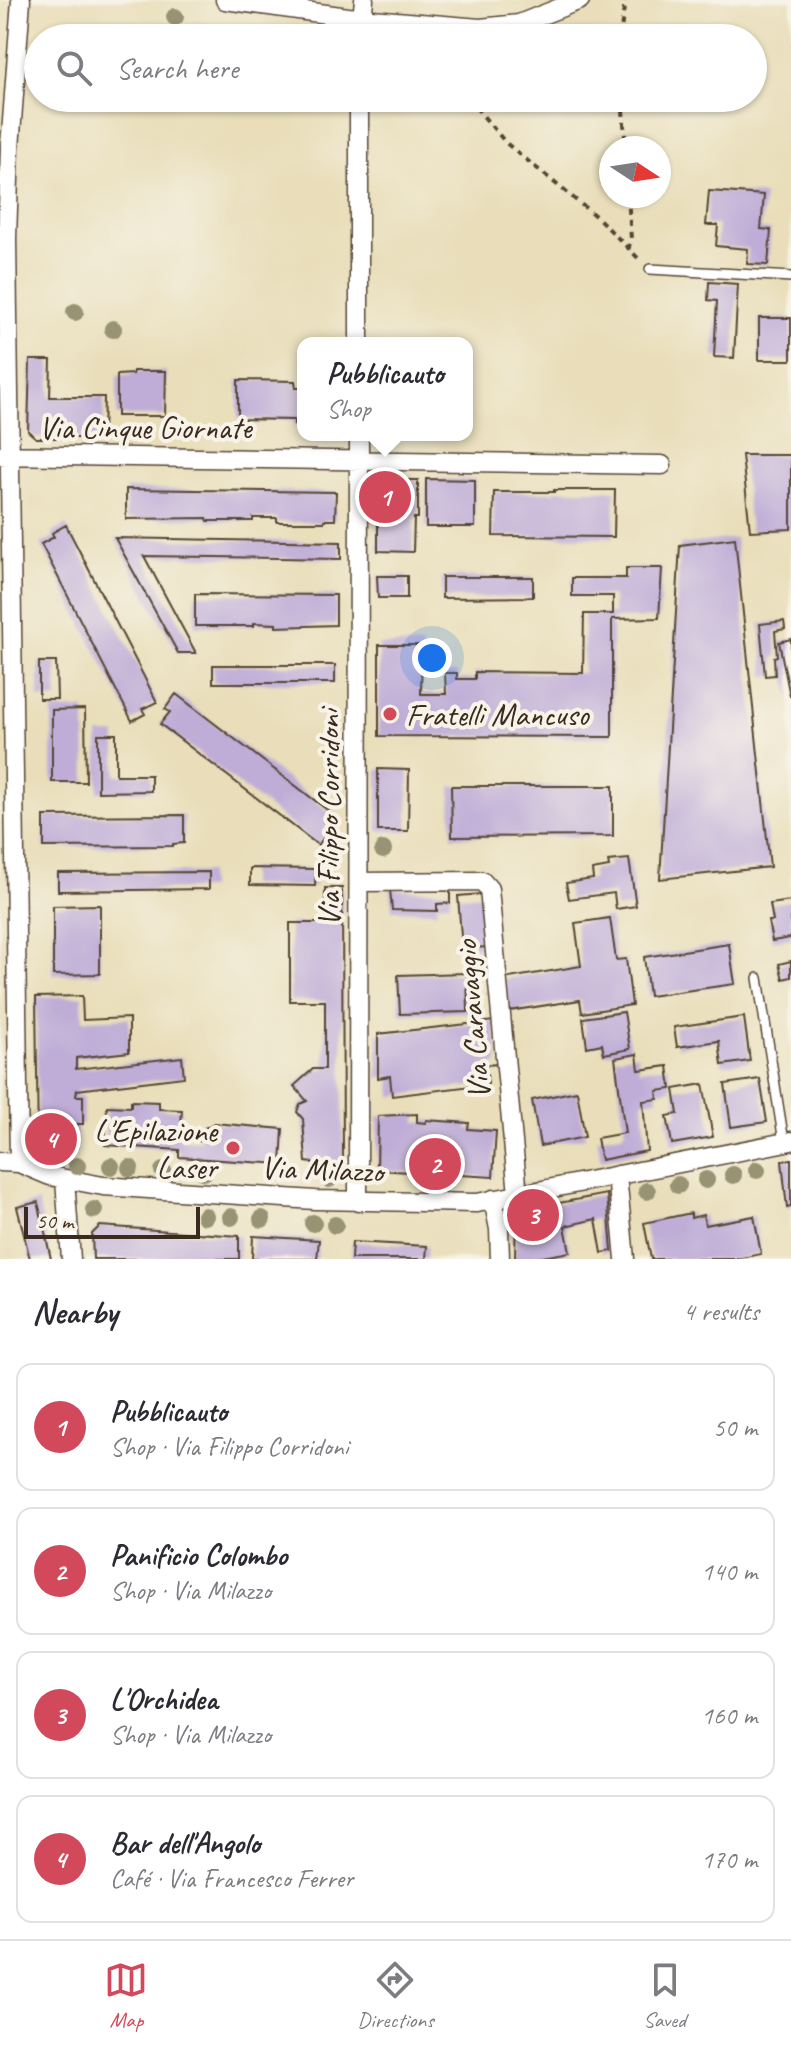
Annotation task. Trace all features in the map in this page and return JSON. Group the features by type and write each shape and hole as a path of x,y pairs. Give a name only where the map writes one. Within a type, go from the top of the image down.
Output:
{"street":[{"path":"19,1163 9,1065 5,455 8,198 21,0"},
{"path":"225,0 363,9 436,24"},
{"path":"517,24 533,21 580,0"},
{"path":"359,112 359,337"},
{"name":"Via Filippo Corridoni","path":"358,1202 359,441"},
{"name":"Via Cinque Giornate","path":"5,455 662,465"},
{"name":"Via Caravaggio","path":"359,882 482,881 489,889 518,1194"},
{"name":"Via Milazzo","path":"0,1162 19,1163 42,1174 103,1186 358,1202 477,1203 787,1142"},
{"path":"617,1175 625,1259"},
{"path":"65,1180 71,1259"},
{"path":"493,1199 499,1229 500,1259"}],"lane":[{"path":"650,269 791,277"},
{"name":"Via Milazzo","path":"758,978 787,1142"}],"path":[{"path":"622,24 625,0"},
{"path":"480,112 506,143 599,219 628,251 650,269"},
{"path":"623,112 625,136"},
{"path":"628,251 631,239 629,208"}],"building":[{"path":"709,191 764,195 761,229 771,230 768,265 747,264 748,249 716,246 718,225 706,225"},
{"path":"709,282 738,284 734,358 714,357 717,301 708,300"},
{"path":"759,318 791,318 791,360 759,360"},
{"path":"30,360 51,360 50,397 104,397 103,438 36,438 28,431"},
{"path":"133,371 166,371 165,416 117,416 117,375 133,374"},
{"path":"238,380 295,381 297,425 294,425 294,420 238,419"},
{"path":"742,455 791,455 791,529 750,531"},
{"path":"426,479 475,480 475,527 426,527"},
{"path":"378,480 418,480 418,518 414,518 413,552 378,551"},
{"path":"126,489 336,492 335,520 126,519"},
{"path":"615,490 614,537 493,536 494,492"},
{"path":"66,525 157,702 142,709 145,714 132,721 41,544"},
{"path":"115,538 341,542 341,559 144,556 196,653 178,653"},
{"path":"735,538 770,867 660,879 680,545"},
{"path":"626,568 662,568 659,618 612,619 612,737 379,736 379,645 422,645 421,694 446,694 445,673 457,673 457,679 475,679 475,672 583,673 584,614 613,614 613,596 572,596 572,578 626,578"},
{"path":"377,576 407,576 407,598 378,598"},
{"path":"442,577 533,577 533,597 442,598"},
{"path":"195,594 336,595 336,625 276,627 276,624 254,623 254,626 195,626"},
{"path":"784,621 785,629 775,631 775,675 765,676 760,624"},
{"path":"791,639 791,696 790,696 779,642"},
{"path":"39,662 56,662 57,699 39,699"},
{"path":"213,665 335,665 335,683 213,683"},
{"path":"176,694 335,816 324,830 328,832 318,845 160,724 170,712 165,709"},
{"path":"85,709 86,782 52,782 52,710"},
{"path":"98,734 116,734 116,775 151,775 151,791 98,792"},
{"path":"378,769 409,770 408,831 378,831"},
{"path":"451,786 613,786 613,836 452,837"},
{"path":"184,815 184,843 173,846 44,847 44,816"},
{"path":"629,859 636,906 616,909 614,893 569,899 566,883 593,879 592,870 609,867 608,861"},
{"path":"250,868 316,869 315,886 250,885"},
{"path":"209,872 209,889 58,891 58,873"},
{"path":"325,888 342,888 343,1167 306,1162 303,1119 297,1112 300,1104 307,1101 294,1086 313,1069 325,1069 325,1001 290,1001 290,923 325,923"},
{"path":"390,889 450,891 450,903 437,904 437,911 392,910"},
{"path":"482,894 487,947 462,949 458,896"},
{"path":"791,901 791,938 772,941 768,921 773,921 770,904"},
{"path":"100,905 100,974 53,975 53,906"},
{"path":"610,918 616,960 626,959 632,1005 582,1013 580,1000 509,1011 503,979 581,966 575,923"},
{"path":"729,944 735,984 649,996 644,957"},
{"path":"791,961 791,977 783,979 779,964"},
{"path":"467,973 468,1012 400,1014 398,975"},
{"path":"82,996 83,1020 129,1018 129,1052 76,1058 76,1069 182,1057 184,1077 77,1090 76,1096 83,1096 83,1124 77,1124 77,1150 38,1147 36,997"},
{"path":"624,1012 630,1049 604,1054 602,1044 587,1047 583,1018"},
{"path":"744,1017 750,1061 722,1065 719,1041 677,1047 674,1027"},
{"path":"494,1021 498,1064 486,1065 488,1084 392,1096 390,1076 378,1078 378,1034"},
{"path":"637,1054 639,1070 668,1066 671,1089 657,1091 658,1099 643,1101 647,1151 601,1160 597,1138 625,1133 615,1058"},
{"path":"760,1079 767,1122 731,1127 725,1084"},
{"path":"703,1084 713,1137 672,1144 667,1116 678,1114 674,1089"},
{"path":"577,1091 585,1137 540,1146 532,1100"},
{"path":"131,1101 159,1102 159,1109 182,1110 180,1140 202,1141 198,1136 201,1130 214,1123 283,1129 281,1164 179,1157 179,1150 105,1145 107,1106 131,1107"},
{"path":"417,1114 417,1122 469,1123 468,1129 496,1131 493,1177 377,1170 378,1116"},
{"path":"791,1159 791,1207 787,1208 782,1161"},
{"path":"607,1194 612,1251 602,1253 596,1219 565,1226 570,1252 515,1259 516,1211"},
{"path":"38,1202 51,1259 30,1259 17,1207"},
{"path":"691,1213 691,1218 703,1215 705,1225 754,1216 761,1254 736,1259 651,1259 644,1223"},
{"path":"100,1226 239,1236 239,1259 93,1259 92,1234"},
{"path":"253,1236 319,1240 317,1259 252,1259"},
{"path":"352,1242 427,1246 426,1259 351,1259"}],"place":[{"name":"Pubblicauto","path":"385,497"},
{"name":"Fratelli Mancuso","path":"390,714"},
{"name":"Bar dell'Angolo","path":"51,1139"},
{"name":"L'Epilazione Laser","path":"233,1148"},
{"name":"Panificio Colombo","path":"435,1164"},
{"name":"L'Orchidea","path":"533,1215"}]}
